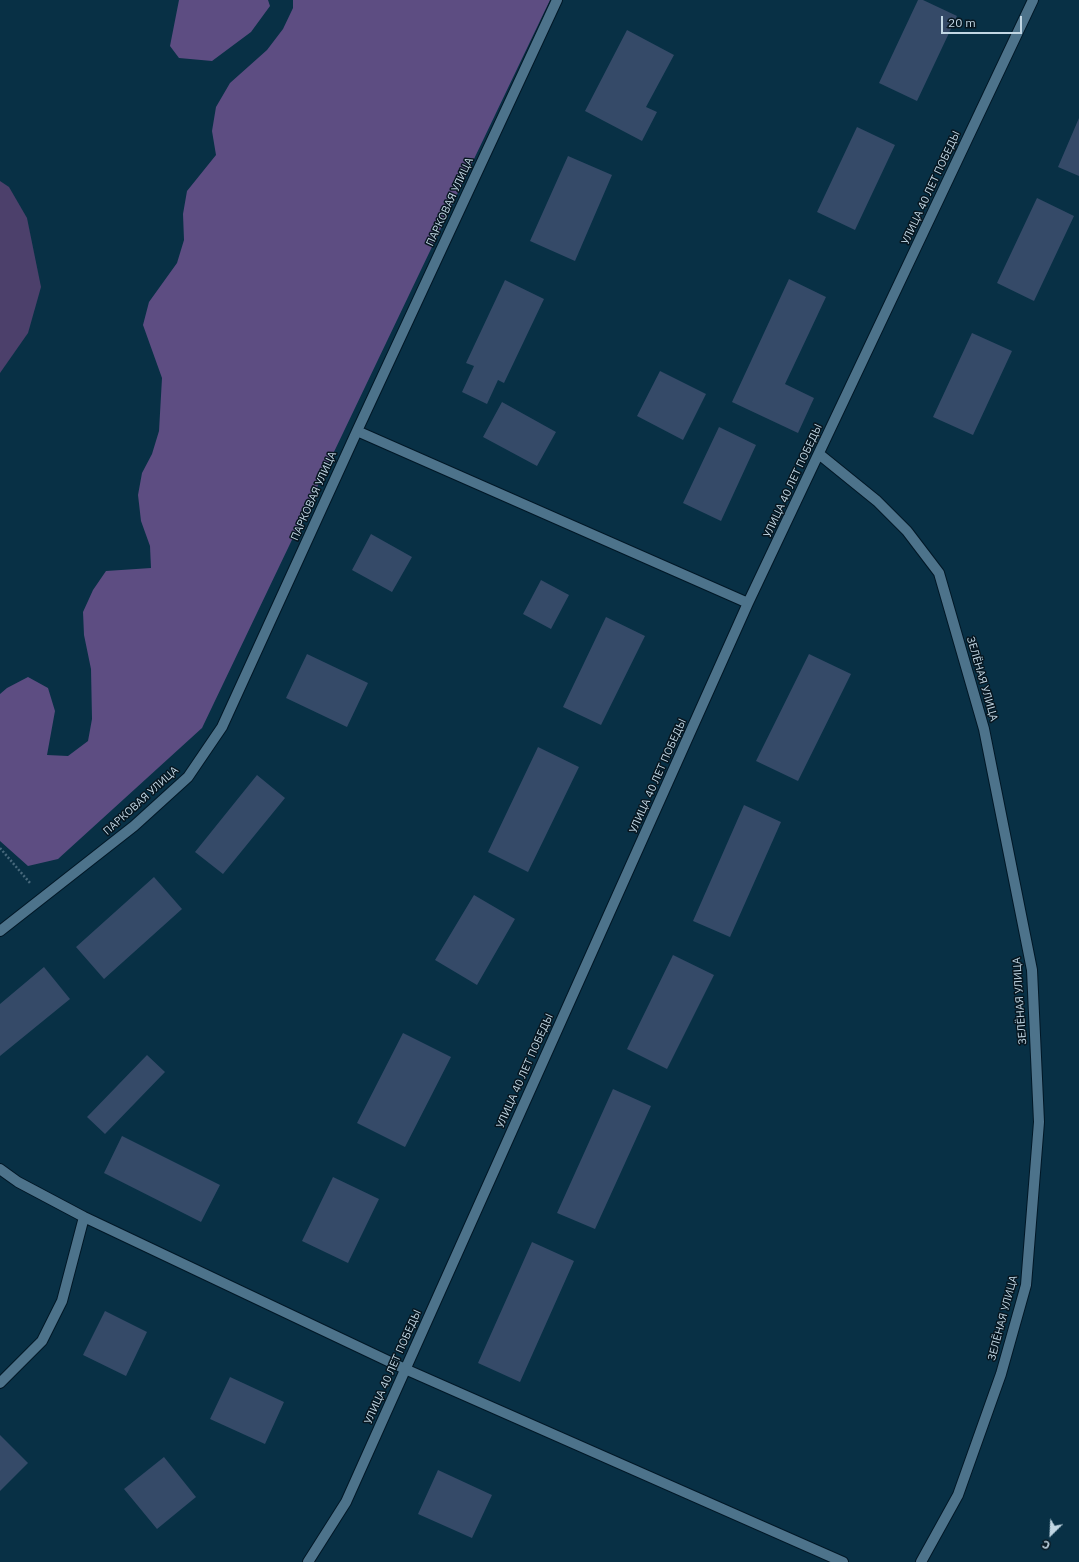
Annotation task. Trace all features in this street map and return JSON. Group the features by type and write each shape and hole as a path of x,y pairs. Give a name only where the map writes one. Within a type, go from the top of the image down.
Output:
{"street":[{"name":"ПАРКОВАЯ УЛИЦА","path":"0,930 134,826 188,777 222,727 357,431 557,0"},
{"name":"УЛИЦА 40 ЛЕТ ПОБЕДЫ","path":"308,1562 346,1502 748,603 1033,0"},
{"path":"357,431 748,603"},
{"name":"ЗЕЛЁНАЯ УЛИЦА","path":"819,454 877,501 907,531 939,573 984,729 1032,970 1040,1122 1026,1285 1000,1374 958,1496 921,1562"},
{"path":"0,1169 18,1182 84,1217 405,1369 843,1562"},
{"path":"0,1383 42,1341 62,1300 84,1217"}],"path":[{"path":"0,848 42,898"}],"shaded area":[{"path":"179,0 268,0 270,6 251,32 212,61 179,58 170,46"},
{"path":"293,0 550,0 202,728 58,859 28,866 0,841 0,694 7,688 28,677 48,688 55,711 47,755 68,756 88,741 92,719 91,669 84,635 83,612 93,590 106,571 151,568 150,546 141,521 138,495 142,473 152,454 159,431 162,378 143,325 149,302 177,263 184,240 183,214 187,191 216,155 212,131 216,107 230,83 267,50 283,29 293,8"},
{"path":"0,181 9,187 27,218 41,287 28,333 0,373"}],"building":[{"path":"918,0 923,0 957,16 917,101 879,83"},
{"path":"627,30 674,55 646,107 657,112 642,141 585,111"},
{"path":"1079,118 1079,176 1058,167"},
{"path":"857,127 895,145 855,230 817,212"},
{"path":"568,156 612,175 575,261 530,241"},
{"path":"1037,198 1074,216 1034,301 997,283"},
{"path":"789,279 826,297 785,384 814,398 798,433 732,402"},
{"path":"505,280 544,299 504,383 498,380 487,404 462,392 474,366 466,363"},
{"path":"972,333 1012,351 973,435 933,417"},
{"path":"660,371 706,394 683,440 637,416"},
{"path":"502,402 556,432 537,466 483,437"},
{"path":"719,427 756,445 721,521 683,503"},
{"path":"371,534 412,557 392,592 352,570"},
{"path":"541,580 569,595 551,629 523,614"},
{"path":"606,617 645,636 601,725 563,707"},
{"path":"307,654 368,683 347,727 286,698"},
{"path":"809,654 851,674 798,781 756,761"},
{"path":"538,747 579,767 528,872 488,852"},
{"path":"257,775 285,798 223,874 195,852"},
{"path":"744,805 781,822 730,937 693,921"},
{"path":"154,877 182,909 104,979 76,947"},
{"path":"474,895 515,919 477,985 435,960"},
{"path":"673,955 714,975 667,1069 627,1049"},
{"path":"44,967 70,999 0,1056 0,1004"},
{"path":"403,1033 451,1057 405,1147 357,1123"},
{"path":"147,1055 165,1072 105,1134 87,1117"},
{"path":"613,1089 651,1106 595,1229 557,1213"},
{"path":"122,1136 220,1185 201,1222 104,1173"},
{"path":"333,1177 379,1199 348,1263 302,1241"},
{"path":"532,1242 574,1261 520,1382 478,1363"},
{"path":"105,1311 147,1332 126,1376 83,1355"},
{"path":"230,1377 284,1402 265,1444 210,1419"},
{"path":"0,1435 28,1463 0,1491"},
{"path":"164,1457 196,1497 157,1529 124,1489"},
{"path":"438,1470 492,1495 472,1538 418,1514"}]}
